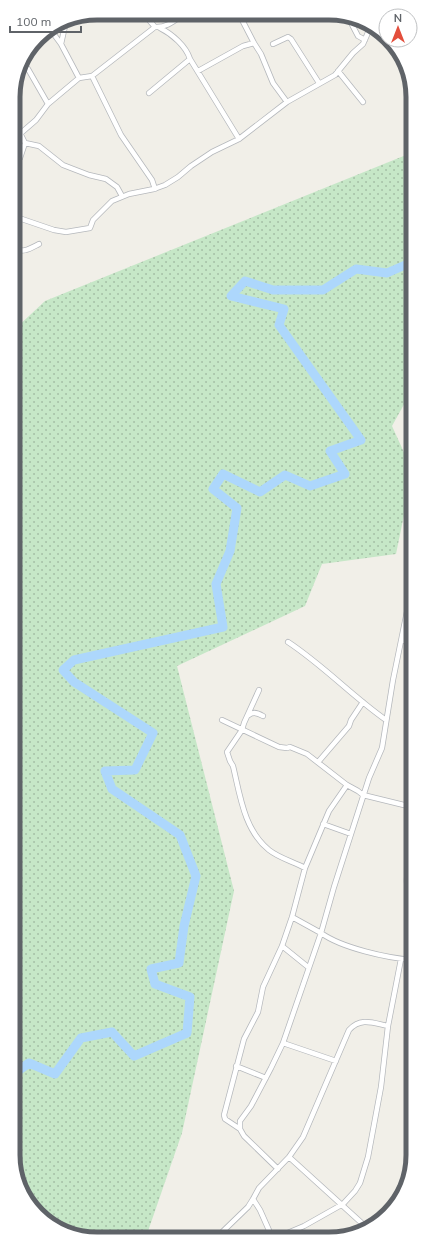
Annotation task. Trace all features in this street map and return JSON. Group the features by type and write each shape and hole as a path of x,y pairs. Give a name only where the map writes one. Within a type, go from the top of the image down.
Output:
{"street":[{"path":"150,20 158,27 169,33 187,51 190,59 239,139"},
{"path":"20,158 25,143 21,133 36,120 48,104 79,78 92,76 158,27 169,24 175,20"},
{"path":"243,20 261,54 273,82 287,102"},
{"path":"352,24 358,36 365,40"},
{"path":"61,44 65,27"},
{"path":"20,218 54,230 66,232 90,228 93,220 112,201 129,194 155,189 178,177 212,152 239,139 287,102 335,75 353,53 364,44 369,31"},
{"path":"53,34 61,44 79,78"},
{"path":"273,44 288,37 300,51 319,83"},
{"path":"198,71 217,59 243,46 254,43"},
{"path":"149,92 190,59"},
{"path":"26,67 48,104"},
{"path":"338,71 363,102"},
{"path":"92,76 121,135 152,180 155,189"},
{"path":"25,143 39,146 62,165 89,175 106,179 117,187 122,196"},
{"path":"20,251 32,249 39,244"},
{"path":"240,1129 240,1121 252,1106 283,1043 320,933 372,769 382,748 406,619"},
{"path":"402,640 406,641"},
{"path":"288,642 303,652 386,720"},
{"path":"259,690 242,730 227,752 233,766 247,819 258,838 270,851 305,868"},
{"path":"318,761 349,726 351,720 363,702"},
{"path":"248,716 251,713 256,712 263,716"},
{"path":"222,720 279,747 290,747 308,754 347,786 364,795 406,806"},
{"path":"278,1169 244,1136 240,1129 225,1119 224,1116 244,1039 258,1012 263,987 282,946 292,917 305,868 329,811 347,786"},
{"path":"324,824 351,834"},
{"path":"292,917 330,938 352,946 406,959"},
{"path":"282,946 308,967"},
{"path":"290,1232 304,1226 341,1205 348,1200 358,1187 368,1157 384,1069 388,1026 402,959"},
{"path":"222,1232 248,1207 259,1188 289,1157 306,1131 347,1032 357,1023 364,1022 388,1026"},
{"path":"283,1043 336,1061"},
{"path":"236,1066 266,1078"},
{"path":"289,1157 363,1224"},
{"path":"253,1199 260,1210 270,1232"}],"green space":[{"path":"406,155 406,401 392,426 406,457 406,505 396,554 322,564 305,606 177,666 234,891 182,1133 148,1232 92,1232 82,1231 63,1224 46,1213 36,1202 28,1189 21,1170 20,324 45,301"}],"waterway":[{"path":"20,1069 29,1063 55,1074 81,1038 112,1032 134,1056 187,1033 190,997 155,984 151,969 179,963 184,926 196,876 180,835 112,789 105,771 135,770 153,733 74,682 63,670 74,660 223,627 216,584 230,551 237,508 213,489 223,474 260,492 285,475 310,486 345,474 330,451 361,440 279,325 284,309 231,296 245,281 273,290 323,290 356,269 387,273 406,265"}]}
